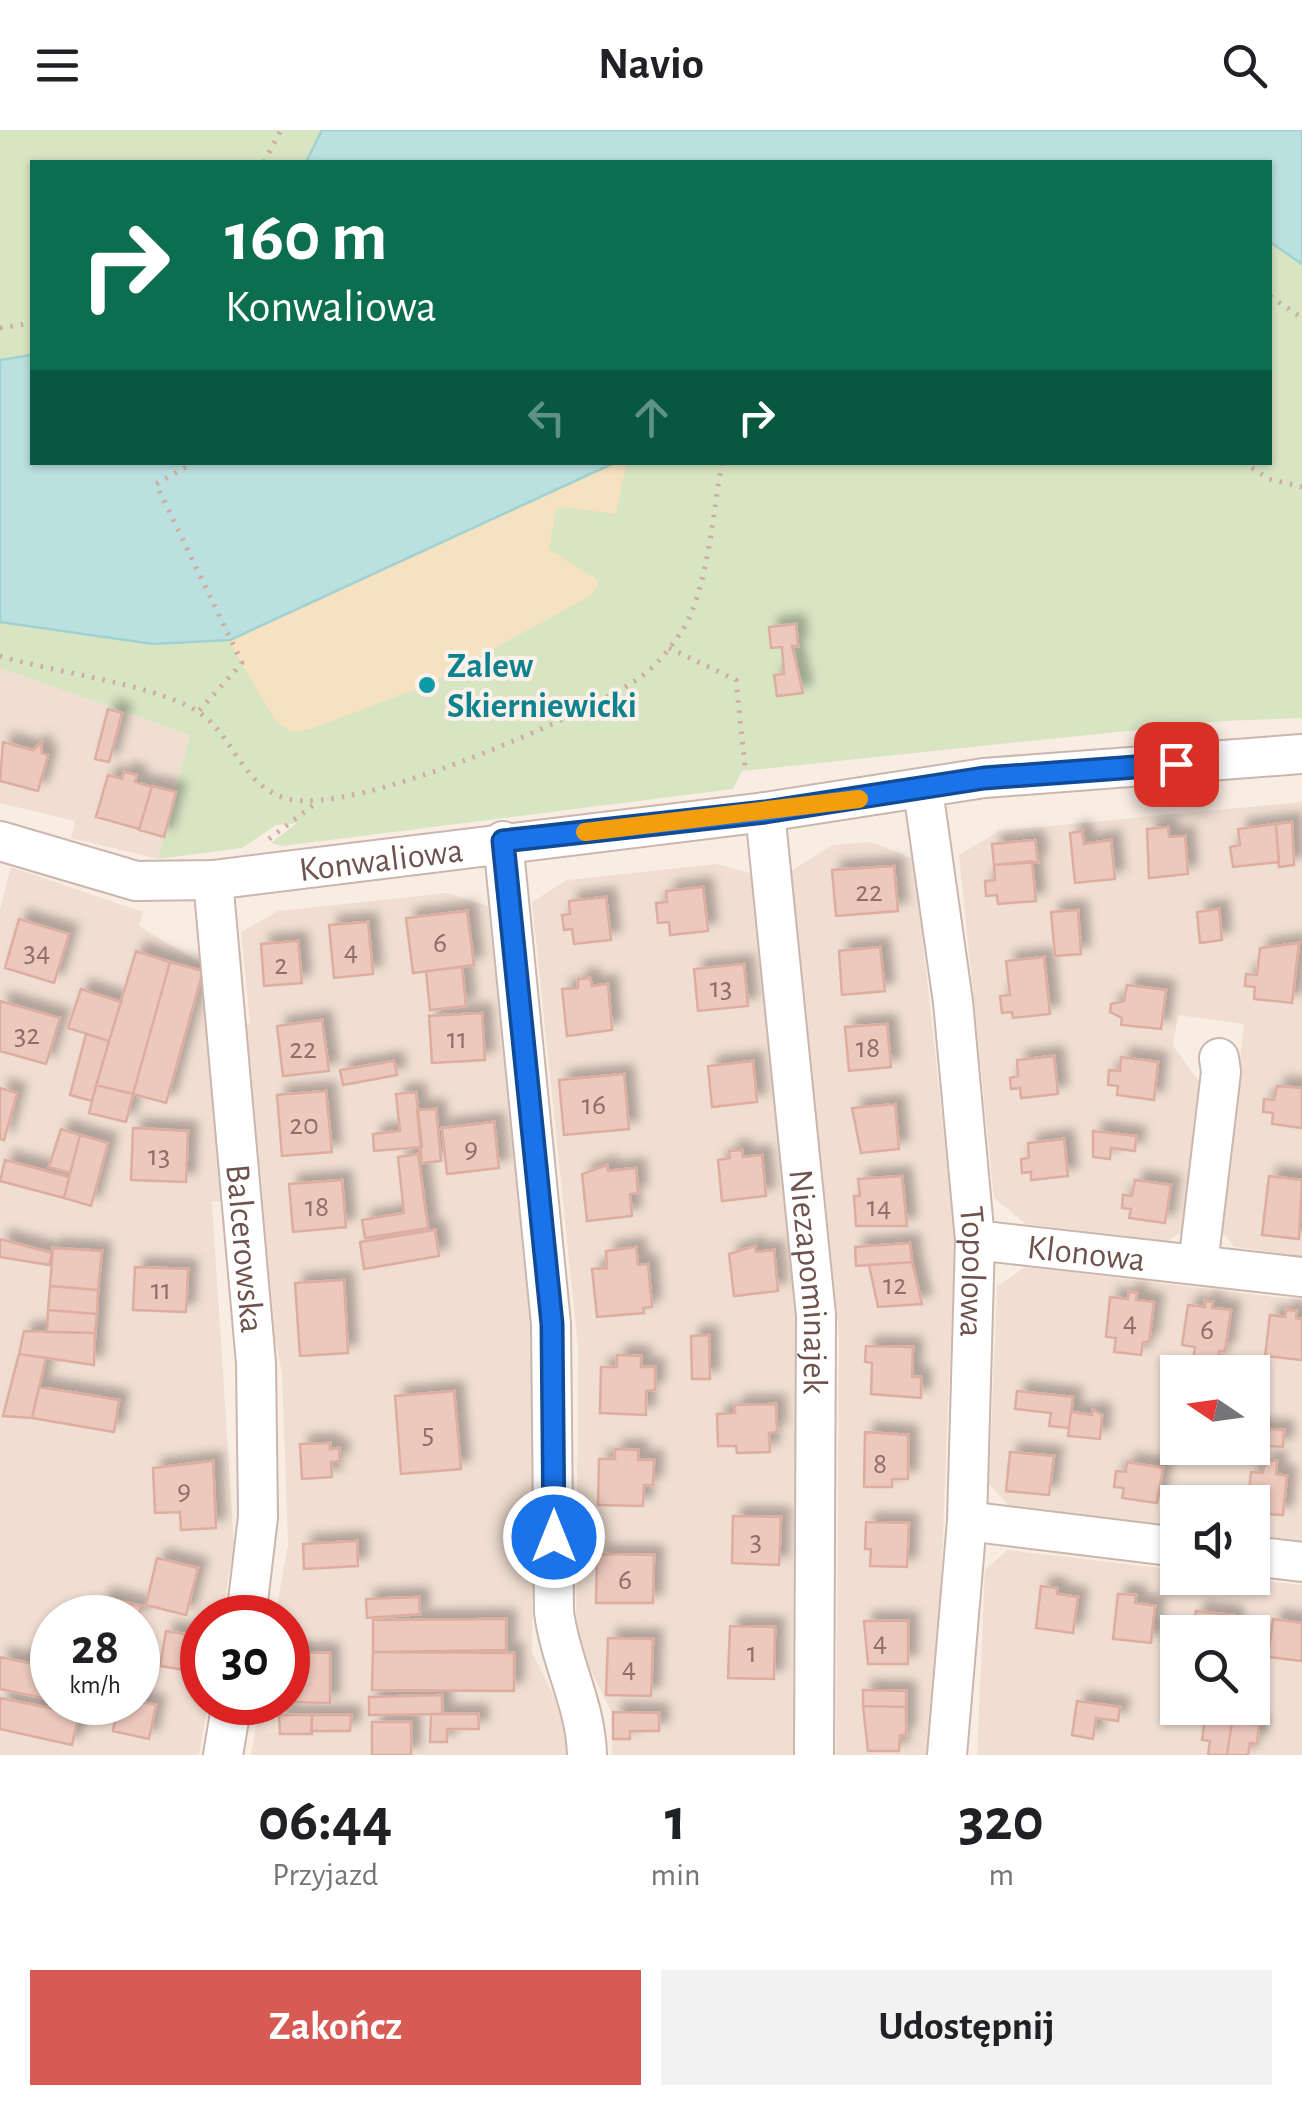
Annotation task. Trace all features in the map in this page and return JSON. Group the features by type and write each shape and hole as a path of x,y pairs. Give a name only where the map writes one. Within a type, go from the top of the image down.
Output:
{"street":[{"name":"Konwaliowa","path":"0,841 136,881 213,880 503,841 765,812 984,778 1302,754"},
{"name":"Topolowa","path":"924,790 952,1002 975,1240 967,1521 947,1755"},
{"name":"Niezapominajek","path":"765,812 816,1315 814,1755"},
{"path":"503,841 552,1324 554,1612 558,1644 586,1732 587,1755"},
{"name":"Balcerowska","path":"213,880 256,1363 258,1517 249,1595"},
{"path":"1198,1265 1221,1072 1219,1058"},
{"name":"Klonowa","path":"975,1240 1302,1277"},
{"path":"967,1521 1160,1544"},
{"path":"1270,1558 1302,1562"},
{"path":"223,1755 228,1725"}],"path":[{"path":"265,160 282,130"},
{"path":"1272,297 1302,318"},
{"path":"0,328 30,322"},
{"path":"191,465 156,484 242,663 198,712"},
{"path":"0,656 144,693 198,712 264,787 286,798 337,798 547,730 638,679 669,648 692,610 721,465"},
{"path":"1248,465 1269,479 1302,487"},
{"path":"669,648 736,680 745,768"}],"shaded area":[{"path":"0,668 190,735 158,859 71,838 75,821 0,803"},
{"path":"1302,802 1302,1256 1234,1247 1221,1231 1244,1024 1178,1015 1173,1046 1204,1088 1188,1228 1168,1241 1026,1224 994,1198 959,855 999,831"},
{"path":"871,842 914,859 955,1237 934,1755 836,1755 839,1335 791,871 832,845"},
{"path":"716,864 757,875 804,1333 802,1755 612,1755 612,1713 576,1641 578,1347 532,902 567,880"},
{"path":"11,867 143,912 139,926 207,967 223,1201 212,1202 234,1545 226,1595 180,1595 180,1725 204,1725 199,1755 0,1755 0,910"},
{"path":"447,893 488,906 536,1351 532,1652 569,1726 568,1755 251,1755 256,1725 310,1725 310,1595 279,1595 288,1545 282,1373 270,1317 237,1029 250,1023 241,932 278,911"},
{"path":"1026,1267 1302,1300 1302,1541 1270,1537 1270,1485 1160,1485 1160,1525 1010,1507 989,1484 997,1286"},
{"path":"1007,1550 1160,1568 1160,1595 1270,1595 1270,1581 1302,1585 1302,1755 977,1755 985,1570"}],"green space":[{"path":"0,130 1302,130 1302,718 1224,721 742,771 733,789 282,846 271,843 297,823 276,825 242,848 158,859 190,735 0,668"}],"sand":[{"path":"611,465 626,465 616,514 562,507 556,510 549,549 599,581 592,595 427,685 311,729 292,732 276,722 228,640"}],"water":[{"path":"322,130 1302,130 1302,264 1272,243 1272,160 307,160"},
{"name":"Zalew Skierniewicki","path":"30,355 30,465 610,465 230,640 153,644 0,622 0,360"}],"building":[{"path":"796,624 798,646 792,646 803,693 777,696 774,675 784,674 782,647 771,648 769,627"},
{"path":"108,709 122,713 109,762 95,759"},
{"path":"3,742 33,750 41,743 42,753 48,755 38,791 0,781"},
{"path":"124,772 137,775 135,782 152,787 139,829 96,817 108,775 122,779"},
{"path":"152,786 176,792 164,837 139,830"},
{"path":"1292,822 1294,865 1279,867 1276,824"},
{"path":"1276,824 1279,862 1233,867 1230,847 1240,845 1238,829"},
{"path":"1168,827 1169,837 1185,836 1188,874 1149,878 1147,829"},
{"path":"1082,831 1084,844 1111,840 1115,879 1075,883 1070,833"},
{"path":"1035,840 1038,862 994,865 992,844"},
{"path":"1032,861 1036,901 998,904 997,895 986,896 985,881 995,880 994,865"},
{"path":"894,866 898,911 836,916 832,870"},
{"path":"703,887 708,931 670,935 669,922 658,923 656,903 667,902 666,891"},
{"path":"606,897 611,940 574,944 572,929 564,930 562,915 570,914 569,901"},
{"path":"1219,909 1222,940 1200,943 1197,912"},
{"path":"1078,910 1081,954 1055,956 1051,912"},
{"path":"467,911 474,965 413,973 406,918"},
{"path":"19,919 69,934 54,983 5,968"},
{"path":"368,922 373,974 334,978 329,925"},
{"path":"298,941 302,983 264,986 261,944"},
{"path":"1299,943 1292,1003 1254,999 1255,987 1245,986 1246,974 1257,975 1260,948"},
{"path":"880,947 885,991 842,995 839,951"},
{"path":"136,951 170,962 133,1094 96,1085"},
{"path":"1044,957 1050,1014 1013,1018 1012,1012 1002,1013 1000,996 1010,995 1006,961"},
{"path":"170,962 203,971 166,1103 133,1094"},
{"path":"744,964 748,1006 698,1011 694,969"},
{"path":"462,967 466,1006 430,1010 426,971"},
{"path":"590,978 592,986 608,984 612,1030 567,1036 562,989 578,988 578,979"},
{"path":"1127,985 1166,990 1161,1029 1121,1025 1122,1018 1110,1012 1111,1004 1124,1001"},
{"path":"81,989 121,1002 109,1041 68,1028"},
{"path":"0,1001 60,1018 46,1064 0,1051"},
{"path":"482,1013 485,1060 432,1063 429,1016"},
{"path":"322,1020 329,1071 283,1076 277,1026"},
{"path":"887,1024 891,1067 849,1071 845,1027"},
{"path":"86,1034 109,1041 92,1101 70,1095"},
{"path":"1054,1056 1058,1094 1021,1098 1020,1088 1011,1089 1010,1078 1018,1076 1017,1060"},
{"path":"1121,1057 1158,1062 1154,1100 1117,1095 1118,1086 1108,1085 1109,1070 1120,1071"},
{"path":"394,1061 397,1075 343,1085 340,1070"},
{"path":"753,1061 757,1102 712,1107 708,1066"},
{"path":"624,1074 629,1129 564,1135 559,1080"},
{"path":"96,1085 133,1094 126,1122 89,1113"},
{"path":"1277,1086 1302,1088 1302,1128 1272,1124 1273,1113 1263,1112 1264,1099 1274,1100"},
{"path":"0,1088 17,1093 4,1140 0,1139"},
{"path":"326,1091 332,1152 282,1156 277,1095"},
{"path":"416,1092 422,1147 374,1151 373,1134 400,1131 396,1094"},
{"path":"895,1104 899,1149 861,1153 852,1108"},
{"path":"436,1109 441,1161 422,1163 417,1110"},
{"path":"494,1122 499,1168 447,1174 442,1128"},
{"path":"133,1128 188,1131 186,1182 131,1180"},
{"path":"61,1129 80,1135 70,1173 49,1167"},
{"path":"1093,1131 1136,1136 1135,1151 1111,1148 1110,1159 1093,1157"},
{"path":"80,1135 108,1143 91,1206 64,1198"},
{"path":"1064,1139 1068,1176 1031,1180 1031,1172 1022,1173 1021,1159 1029,1158 1028,1143"},
{"path":"742,1150 743,1157 762,1155 766,1196 722,1201 718,1160 730,1158 729,1151"},
{"path":"418,1154 428,1228 365,1238 362,1220 404,1213 398,1157"},
{"path":"5,1160 69,1177 64,1198 0,1181"},
{"path":"607,1165 608,1171 636,1168 638,1193 630,1194 632,1216 587,1221 582,1174"},
{"path":"902,1176 907,1226 856,1226 854,1196 860,1196 858,1179"},
{"path":"1269,1176 1302,1180 1299,1239 1262,1235"},
{"path":"342,1180 346,1227 293,1232 289,1184"},
{"path":"1135,1180 1171,1185 1165,1223 1129,1218 1131,1209 1122,1208 1123,1195 1132,1196"},
{"path":"435,1230 439,1256 364,1269 360,1242"},
{"path":"0,1239 52,1253 49,1265 0,1257"},
{"path":"910,1243 912,1262 856,1266 855,1247"},
{"path":"755,1246 756,1252 774,1250 778,1291 734,1296 729,1254"},
{"path":"636,1247 638,1265 648,1264 652,1307 643,1308 644,1313 597,1317 592,1269 607,1268 606,1251"},
{"path":"53,1248 102,1251 98,1290 50,1286"},
{"path":"912,1262 922,1304 878,1307 869,1265"},
{"path":"135,1267 188,1269 186,1312 133,1310"},
{"path":"344,1280 348,1353 300,1356 295,1283"},
{"path":"50,1286 98,1290 97,1314 48,1310"},
{"path":"1129,1292 1137,1293 1136,1300 1154,1302 1149,1342 1143,1342 1141,1355 1114,1352 1116,1338 1106,1337 1110,1297 1128,1299"},
{"path":"1205,1301 1213,1302 1212,1308 1231,1310 1225,1351 1219,1351 1218,1355 1194,1355 1195,1347 1182,1345 1188,1305 1205,1307"},
{"path":"48,1310 97,1314 95,1333 47,1332"},
{"path":"1286,1310 1297,1311 1296,1318 1302,1319 1302,1360 1265,1355 1270,1315 1285,1317"},
{"path":"24,1331 95,1333 94,1365 19,1354"},
{"path":"709,1335 710,1379 692,1379 691,1336"},
{"path":"866,1346 913,1347 912,1377 921,1377 921,1398 871,1394 872,1363 865,1362"},
{"path":"19,1354 46,1358 32,1418 3,1416"},
{"path":"617,1355 641,1356 641,1367 655,1367 655,1390 646,1391 646,1415 600,1413 601,1367 617,1367"},
{"path":"39,1387 119,1400 114,1432 32,1418"},
{"path":"454,1391 461,1469 401,1474 395,1396"},
{"path":"1017,1391 1073,1397 1069,1428 1049,1426 1051,1413 1015,1409"},
{"path":"776,1404 777,1432 769,1433 770,1452 737,1453 736,1446 718,1446 717,1414 735,1413 735,1405"},
{"path":"1093,1410 1102,1415 1100,1439 1068,1436 1071,1412 1092,1415"},
{"path":"1270,1429 1284,1430 1283,1447 1270,1446"},
{"path":"865,1432 908,1435 908,1479 892,1479 892,1487 864,1487"},
{"path":"330,1443 330,1449 339,1448 340,1461 331,1462 332,1477 302,1479 300,1444"},
{"path":"615,1449 638,1450 638,1460 654,1460 653,1485 644,1485 643,1506 598,1505 599,1459 615,1459"},
{"path":"1010,1452 1054,1456 1049,1495 1006,1491"},
{"path":"213,1461 216,1528 181,1530 180,1512 155,1513 153,1468"},
{"path":"1277,1461 1276,1474 1287,1476 1283,1515 1270,1514 1270,1485 1250,1485 1251,1472 1263,1473 1264,1465"},
{"path":"1127,1462 1163,1468 1157,1503 1122,1498 1124,1488 1114,1487 1116,1471 1126,1472"},
{"path":"733,1516 781,1517 779,1565 732,1563"},
{"path":"866,1522 909,1523 907,1567 870,1566 871,1549 865,1549"},
{"path":"357,1541 358,1566 304,1569 303,1544"},
{"path":"597,1554 654,1555 653,1603 596,1603"},
{"path":"157,1558 198,1568 191,1595 180,1595 180,1614 160,1608 160,1595 148,1595"},
{"path":"1041,1586 1057,1588 1057,1594 1078,1597 1073,1633 1036,1628"},
{"path":"1118,1594 1136,1595 1135,1603 1155,1606 1151,1643 1113,1639"},
{"path":"419,1597 420,1614 367,1618 366,1599"},
{"path":"1196,1611 1234,1615 1195,1615"},
{"path":"506,1619 506,1650 373,1652 373,1620"},
{"path":"1273,1619 1302,1623 1302,1661 1270,1657"},
{"path":"864,1621 908,1621 908,1664 868,1664"},
{"path":"730,1626 775,1627 774,1679 728,1678"},
{"path":"166,1631 180,1633 180,1669 160,1666"},
{"path":"608,1638 653,1639 651,1696 606,1695"},
{"path":"373,1652 514,1653 514,1691 372,1690"},
{"path":"310,1653 330,1653 330,1703 310,1703"},
{"path":"0,1657 30,1663 30,1695 0,1689"},
{"path":"863,1690 906,1691 906,1707 863,1706"},
{"path":"442,1695 442,1714 369,1715 369,1697"},
{"path":"0,1698 30,1704 30,1725 77,1725 72,1745 0,1729"},
{"path":"1077,1701 1120,1707 1118,1721 1096,1718 1093,1739 1072,1735"},
{"path":"863,1706 906,1707 906,1735 900,1735 899,1751 868,1751"},
{"path":"613,1712 659,1713 659,1731 630,1731 630,1739 613,1739"},
{"path":"431,1714 478,1714 479,1729 447,1729 447,1742 430,1742"},
{"path":"312,1715 312,1734 280,1734 280,1725 310,1725"},
{"path":"312,1715 351,1715 350,1731 311,1731"},
{"path":"372,1722 411,1722 411,1755 372,1755"},
{"path":"114,1725 152,1725 149,1739 113,1731"},
{"path":"1204,1725 1232,1725 1227,1755 1208,1755 1210,1741 1202,1740"},
{"path":"1232,1725 1259,1725 1257,1744 1250,1743 1248,1755 1227,1755"}],"slow traffic":[{"path":"585,832 859,799"}],"place":[{"name":"Zalew Skierniewicki","path":"427,685"}],"route":[{"path":"554,1537 552,1324 503,841 765,812 984,778 1176,764"}]}
